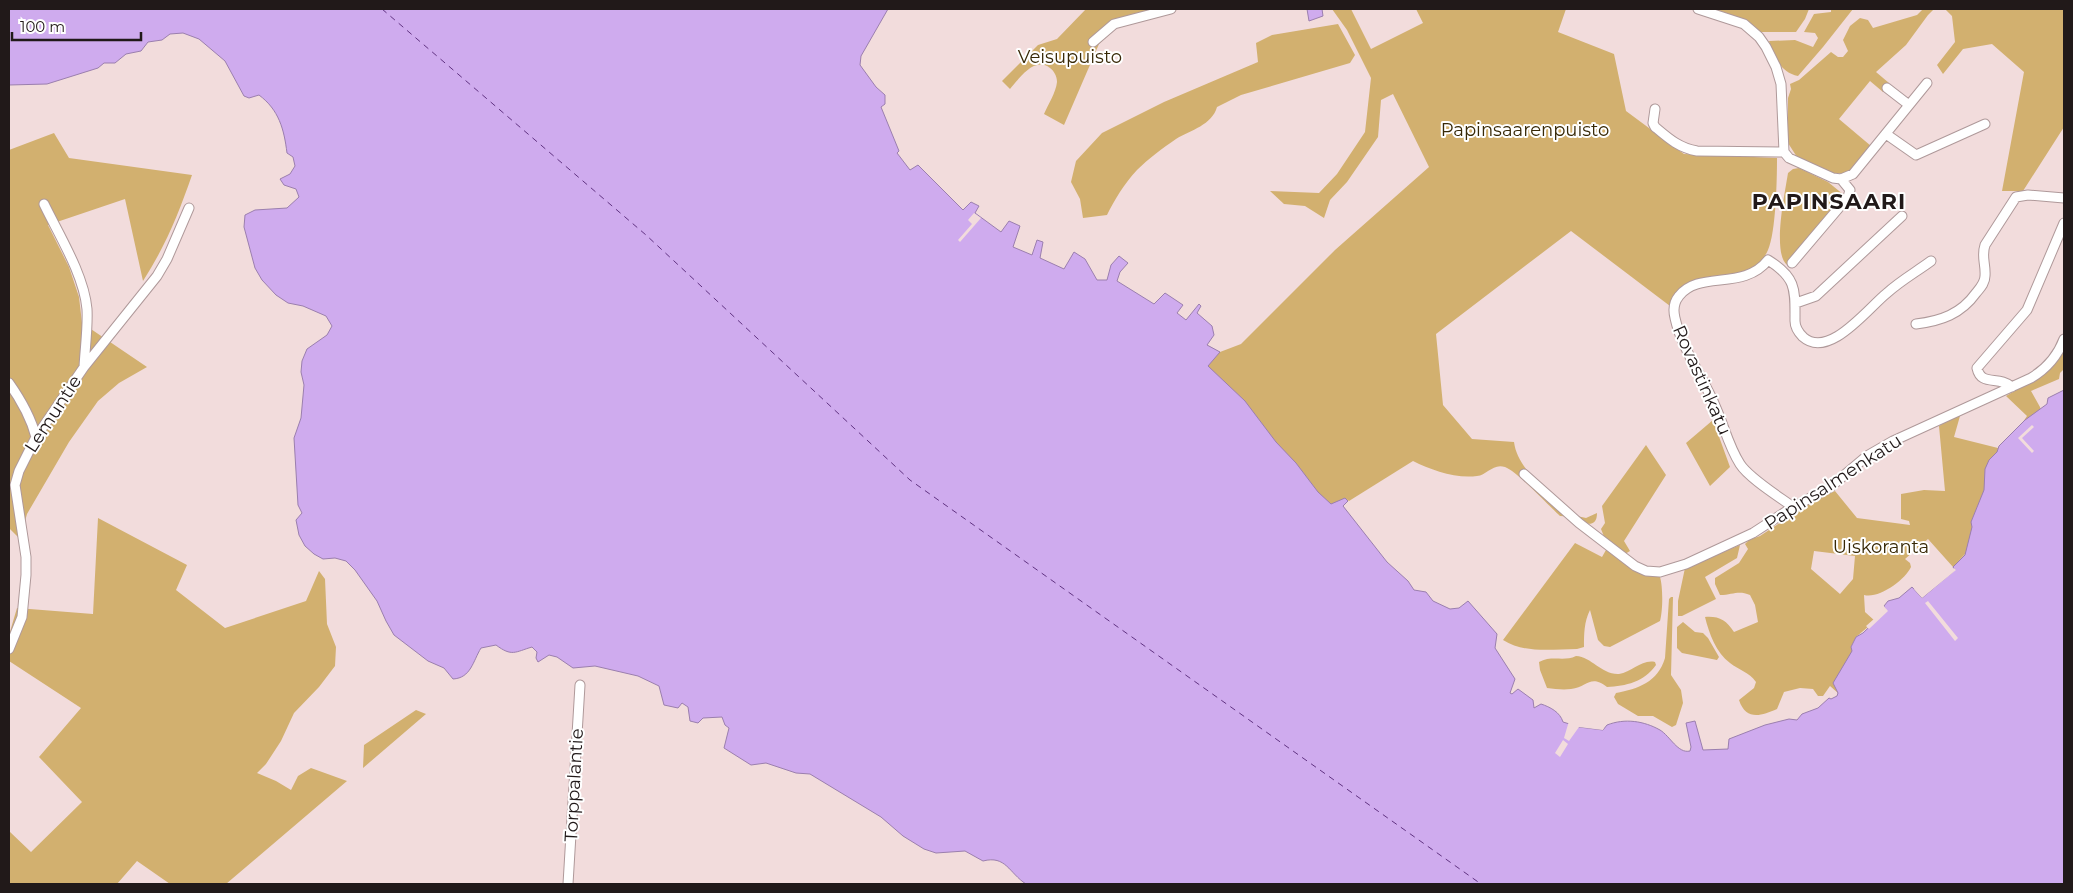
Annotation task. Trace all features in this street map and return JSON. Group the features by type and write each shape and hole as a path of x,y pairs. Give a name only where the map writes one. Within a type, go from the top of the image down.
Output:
{"street":[{"path":"1093,42 1114,24 1171,9"},
{"path":"1698,9 1744,24 1759,37 1766,47 1774,62 1781,84 1786,155"},
{"path":"1655,109 1653,119 1655,127 1687,149 1786,155 1827,176 1841,179 1853,174 1927,83"},
{"path":"1887,88 1908,106"},
{"path":"1886,134 1916,155 1985,124"},
{"path":"1792,263 1848,197 1850,190 1841,179"},
{"path":"1916,324 1938,321 1948,317 1972,298 1984,283 1982,254 1985,245 2016,197 2028,195 2064,198"},
{"path":"44,204 64,243 87,307 84,367"},
{"name":"Lemuntie","path":"9,649 22,617 26,575 26,557 15,486 19,471 36,438 84,367 157,276 167,259 189,208"},
{"path":"1902,216 1816,296 1796,303 1795,323 1800,334 1810,342 1817,344 1832,341 1887,292 1931,261"},
{"path":"2012,387 2006,382 1989,381 1978,372 1978,368 2027,310 2064,222"},
{"name":"Rovastinkatu","path":"1793,508 1740,465 1715,406 1676,324 1674,314 1676,300 1690,286 1741,278 1755,272 1768,260 1779,267 1791,280 1796,293 1796,303"},
{"name":"Papinsalmenkatu","path":"1524,474 1579,523 1635,566 1652,572 1668,570 1722,548 1764,527 1829,488 1868,456 1893,441 2032,378 2045,368 2064,339"},
{"path":"9,383 29,417 36,438"},
{"name":"Torppalantie","path":"568,884 580,685"}],"green space":[{"name":"Veisupuisto","path":"1086,9 1180,9 1116,28 1099,44 1064,125 1044,114 1054,94 1057,82 1055,74 1050,68 1038,65 1027,70 1010,89 1002,81 1038,45 1057,39"},
{"name":"Papinsaarenpuisto","path":"1332,9 1351,9 1371,49 1423,23 1416,9 1566,9 1558,32 1614,54 1626,111 1684,154 1777,158 1771,242 1759,263 1747,270 1704,278 1691,283 1679,291 1670,306 1571,231 1436,334 1443,405 1472,439 1514,442 1522,464 1530,474 1577,516 1586,518 1597,513 1596,520 1593,523 1583,523 1560,516 1525,482 1505,467 1497,467 1484,474 1469,477 1452,475 1428,468 1413,461 1349,501 1345,498 1324,512 1191,358 1207,345 1220,352 1241,344 1335,250 1429,167 1393,94 1381,100 1378,137 1347,182 1330,200 1324,218 1305,206 1284,204 1270,191 1319,193 1337,174 1365,132 1371,78 1347,30"},
{"path":"1709,9 1809,9 1796,32 1759,32"},
{"path":"1831,9 1853,9 1798,76 1782,68 1775,58 1769,41 1795,40 1813,47 1818,38 1815,33 1804,32 1814,14 1831,12"},
{"path":"1923,9 1934,9 1906,45 1876,72 1889,83 1883,92 1870,81 1839,119 1871,146 1852,169 1845,173 1833,174 1797,157 1788,143 1788,98 1791,89 1790,84 1799,80 1831,52 1838,57 1843,57 1848,51 1843,40 1850,26 1860,18 1868,20 1873,28 1917,15"},
{"path":"1945,9 2064,9 2064,127 2023,191 2002,191 2024,72 1992,44 1963,49 1943,74 1937,65 1955,42 1952,16"},
{"path":"1338,24 1355,55 1350,63 1241,95 1217,107 1206,123 1176,139 1137,170 1120,192 1107,215 1083,218 1080,199 1071,182 1076,161 1102,133 1164,102 1258,62 1256,43 1272,35"},
{"path":"54,133 69,158 192,175 171,230 143,281 125,199 48,225 69,267 79,297 82,323 147,367 119,383 98,401 69,442 27,514 20,539 9,528 9,150"},
{"path":"1799,168 1828,182 1844,195 1787,265 1780,248 1782,207 1788,173 1793,169"},
{"path":"2064,348 2064,369 2060,373 2059,379 2031,391 2041,411 2023,422 2027,416 2006,396 2044,374 2056,361"},
{"name":"Uiskoranta","path":"1956,416 1960,416 1954,437 1998,448 1991,526 1953,567 1928,539 1905,559 1910,563 1911,567 1897,583 1877,594 1864,595 1865,612 1875,621 1856,637 1851,647 1858,657 1837,696 1838,693 1830,686 1823,696 1818,696 1813,689 1800,688 1784,692 1777,709 1760,715 1750,714 1742,707 1739,700 1754,688 1756,682 1721,654 1711,636 1705,617 1714,617 1722,620 1734,632 1758,622 1755,605 1750,595 1739,593 1720,595 1715,584 1715,578 1739,563 1748,549 1745,544 1749,540 1760,536 1800,507 1835,491 1857,518 1910,525 1909,521 1901,519 1901,494 1924,490 1945,491 1939,426","holes":["1814,551 1855,556 1853,579 1840,594 1811,569"]},
{"path":"1713,420 1730,467 1710,486 1686,443"},
{"path":"1646,445 1666,475 1624,541 1630,551 1625,554 1605,539 1601,529 1605,523 1602,506"},
{"path":"98,518 187,565 176,590 225,628 306,601 319,571 325,579 327,624 336,647 335,666 319,687 294,713 281,741 266,764 257,773 291,790 298,776 311,768 347,781 226,884 170,884 137,861 117,884 9,884 9,831 31,852 82,802 39,757 81,708 9,661 9,635 17,608 93,614"},
{"path":"1575,543 1602,557 1606,550 1600,544 1660,577 1662,611 1660,621 1610,647 1604,646 1598,640 1590,610 1585,624 1584,647 1577,649 1530,649 1503,640"},
{"path":"1740,545 1737,558 1705,577 1716,599 1682,616 1678,616 1678,601 1685,568"},
{"path":"1673,597 1671,675 1681,690 1683,703 1676,725 1672,727 1653,716 1638,716 1618,704 1614,697 1616,693 1646,683 1652,679 1662,666 1665,658 1669,599"},
{"path":"1683,622 1695,632 1703,633 1708,638 1719,657 1717,660 1682,653 1677,648 1677,627"},
{"path":"1576,656 1587,659 1613,674 1624,673 1646,662 1655,662 1656,665 1640,679 1621,686 1607,687 1593,681 1571,689 1547,688 1539,662"},
{"path":"416,710 426,714 363,768 364,745"}],"shaded area":[{"path":"9,9 888,9 861,56 860,65 876,87 885,95 885,104 881,107 899,151 897,153 910,170 918,165 963,210 971,202 979,206 975,213 1001,232 1009,221 1020,226 1013,247 1032,255 1037,240 1043,242 1040,258 1064,269 1074,252 1085,259 1097,280 1107,280 1111,265 1119,256 1128,263 1120,272 1117,281 1154,304 1165,293 1183,305 1177,313 1186,320 1199,304 1201,306 1197,313 1212,326 1214,335 1207,345 1220,352 1208,366 1245,401 1318,492 1331,504 1345,498 1348,501 1343,506 1387,562 1408,581 1414,590 1426,592 1433,601 1450,609 1459,608 1468,601 1497,634 1495,648 1515,679 1510,693 1512,694 1518,689 1533,700 1534,708 1541,704 1544,705 1557,713 1563,722 1579,727 1603,730 1607,725 1627,721 1648,724 1660,730 1678,747 1686,751 1690,751 1691,747 1686,723 1695,721 1703,750 1728,749 1729,739 1765,725 1789,719 1797,720 1802,714 1818,708 1829,698 1837,696 1838,693 1833,683 1852,651 1851,647 1856,637 1863,633 1886,611 1884,606 1888,601 1899,598 1912,587 1922,598 1955,570 1953,567 1965,555 1972,527 1971,522 1984,490 1985,469 1989,460 1997,452 1999,446 2025,420 2047,404 2048,398 2064,390 2064,884 1026,884 1007,866 997,861 983,861 965,851 936,853 924,849 903,836 881,817 810,774 796,773 766,763 751,765 724,748 729,728 725,725 722,717 703,718 698,723 690,721 688,707 682,703 678,708 664,705 659,686 638,676 595,666 573,668 557,657 549,655 538,662 536,658 537,652 532,647 517,652 510,652 496,645 481,648 468,672 464,676 453,679 444,668 428,661 394,635 377,601 355,570 346,561 335,558 323,559 305,546 299,535 296,520 302,513 298,505 294,438 301,418 304,385 301,372 302,361 307,349 327,335 332,326 326,316 303,306 288,303 276,295 262,280 255,268 244,227 245,215 255,210 287,208 299,197 296,189 284,185 280,179 290,174 295,166 293,157 287,153 282,128 276,114 259,95 249,98 244,96 225,61 199,39 183,33 170,34 162,40 148,42 141,51 126,54 115,63 104,63 98,68 47,84 9,85"},
{"path":"1307,9 1322,9 1323,16 1309,21"}],"pier":[{"path":"974,213 981,218 960,242 958,240 972,224 968,220"},
{"path":"2032,425 2034,427 2022,438 2034,451 2032,453 2018,438"},
{"path":"1954,568 1956,570 1922,598 1914,589 1916,587 1922,595"},
{"path":"1928,601 1958,638 1955,641 1925,603"},
{"path":"1883,605 1888,611 1869,629 1866,626 1883,611 1881,606"},
{"path":"1569,721 1580,725 1604,727 1603,730 1579,727 1569,741 1564,738"},
{"path":"1563,740 1568,744 1560,757 1555,753"}],"ferry route":[{"path":"382,9 646,235 910,480 1481,884"}],"district":[{"name":"PAPINSAARI","path":"1829,201"}]}
